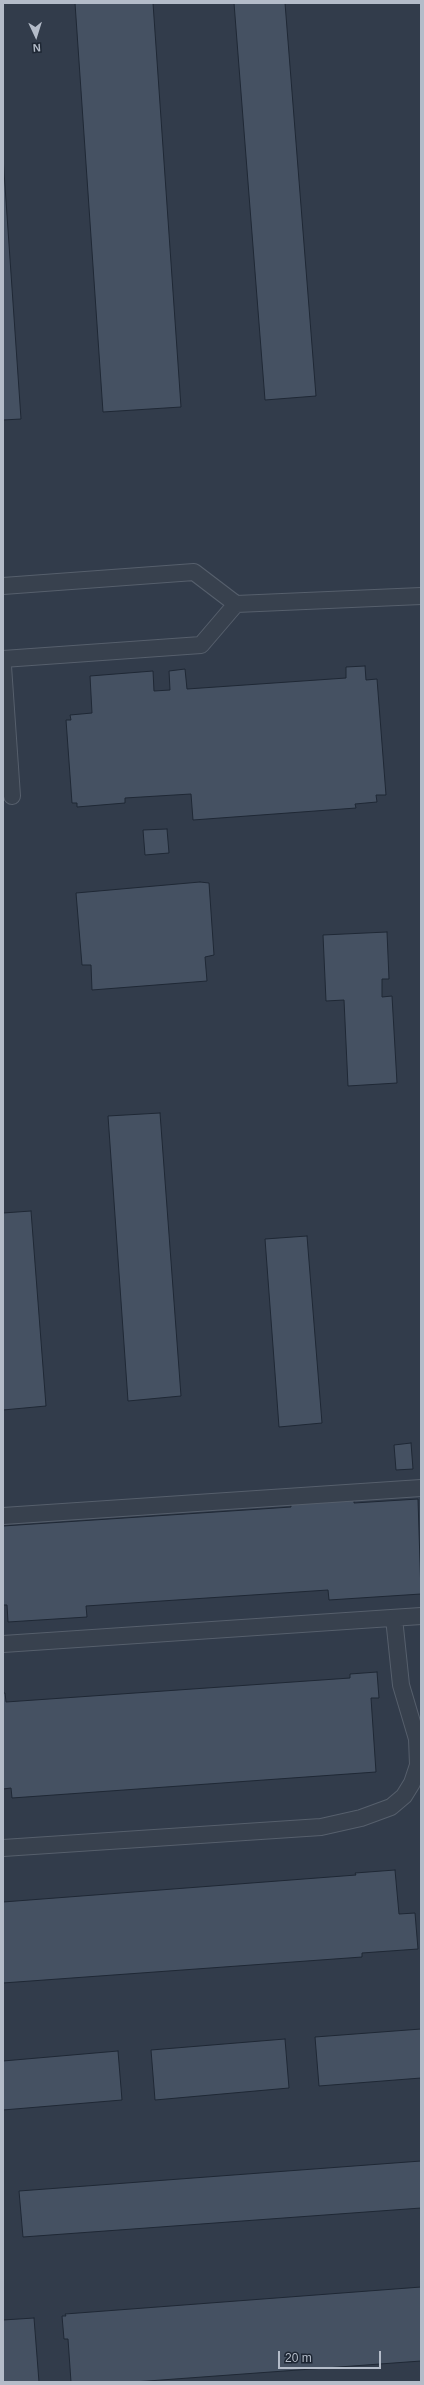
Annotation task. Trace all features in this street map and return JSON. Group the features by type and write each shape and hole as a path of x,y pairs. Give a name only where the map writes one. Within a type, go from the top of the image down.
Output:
{"lane":[{"path":"3,586 194,572 236,604 421,596"},
{"path":"3,659 201,645 236,604"},
{"path":"3,666 12,796"},
{"path":"3,1516 421,1488"},
{"path":"3,1644 421,1616"},
{"path":"3,1848 321,1827 361,1818 391,1807 404,1796 412,1782 418,1765 417,1739 401,1685 394,1618"}],"shaded area":[{"path":"3,3 421,3 421,2382 3,2382"}],"building":[{"path":"75,3 153,3 181,407 103,412"},
{"path":"234,3 285,3 316,396 265,400"},
{"path":"3,157 21,419 3,420"},
{"path":"365,666 366,680 377,679 386,795 376,795 377,802 355,804 356,808 193,820 191,794 125,798 125,803 77,807 77,803 72,803 66,720 71,720 70,715 92,713 90,676 153,671 154,691 170,690 169,671 185,669 187,689 346,678 346,667"},
{"path":"167,829 169,853 145,855 143,830"},
{"path":"200,882 209,883 214,955 205,957 207,981 92,990 91,965 82,965 76,893"},
{"path":"387,932 389,979 382,979 382,997 392,996 397,1083 348,1086 344,1000 326,1001 323,935"},
{"path":"160,1113 181,1396 128,1401 108,1116"},
{"path":"31,1211 46,1406 3,1410 3,1213"},
{"path":"307,1236 322,1423 279,1427 265,1239"},
{"path":"411,1443 413,1469 396,1470 394,1445"},
{"path":"354,1493 354,1503 418,1499 421,1594 329,1600 328,1590 86,1606 87,1617 8,1622 7,1605 3,1605 3,1526 291,1507 290,1497"},
{"path":"377,1672 379,1698 371,1698 376,1772 12,1798 11,1788 3,1789 3,1693 5,1693 6,1702 350,1678 350,1674"},
{"path":"395,1870 399,1914 415,1913 418,1949 362,1953 362,1957 3,1983 3,1902 356,1875 355,1873"},
{"path":"421,2029 421,2078 319,2086 315,2037"},
{"path":"285,2039 289,2088 155,2100 151,2050"},
{"path":"118,2051 122,2100 3,2110 3,2061"},
{"path":"421,2161 421,2208 23,2237 19,2191"},
{"path":"421,2287 421,2361 134,2382 71,2382 68,2339 64,2339 62,2316 66,2316 65,2314"},
{"path":"34,2318 39,2382 3,2382 3,2320"}]}
